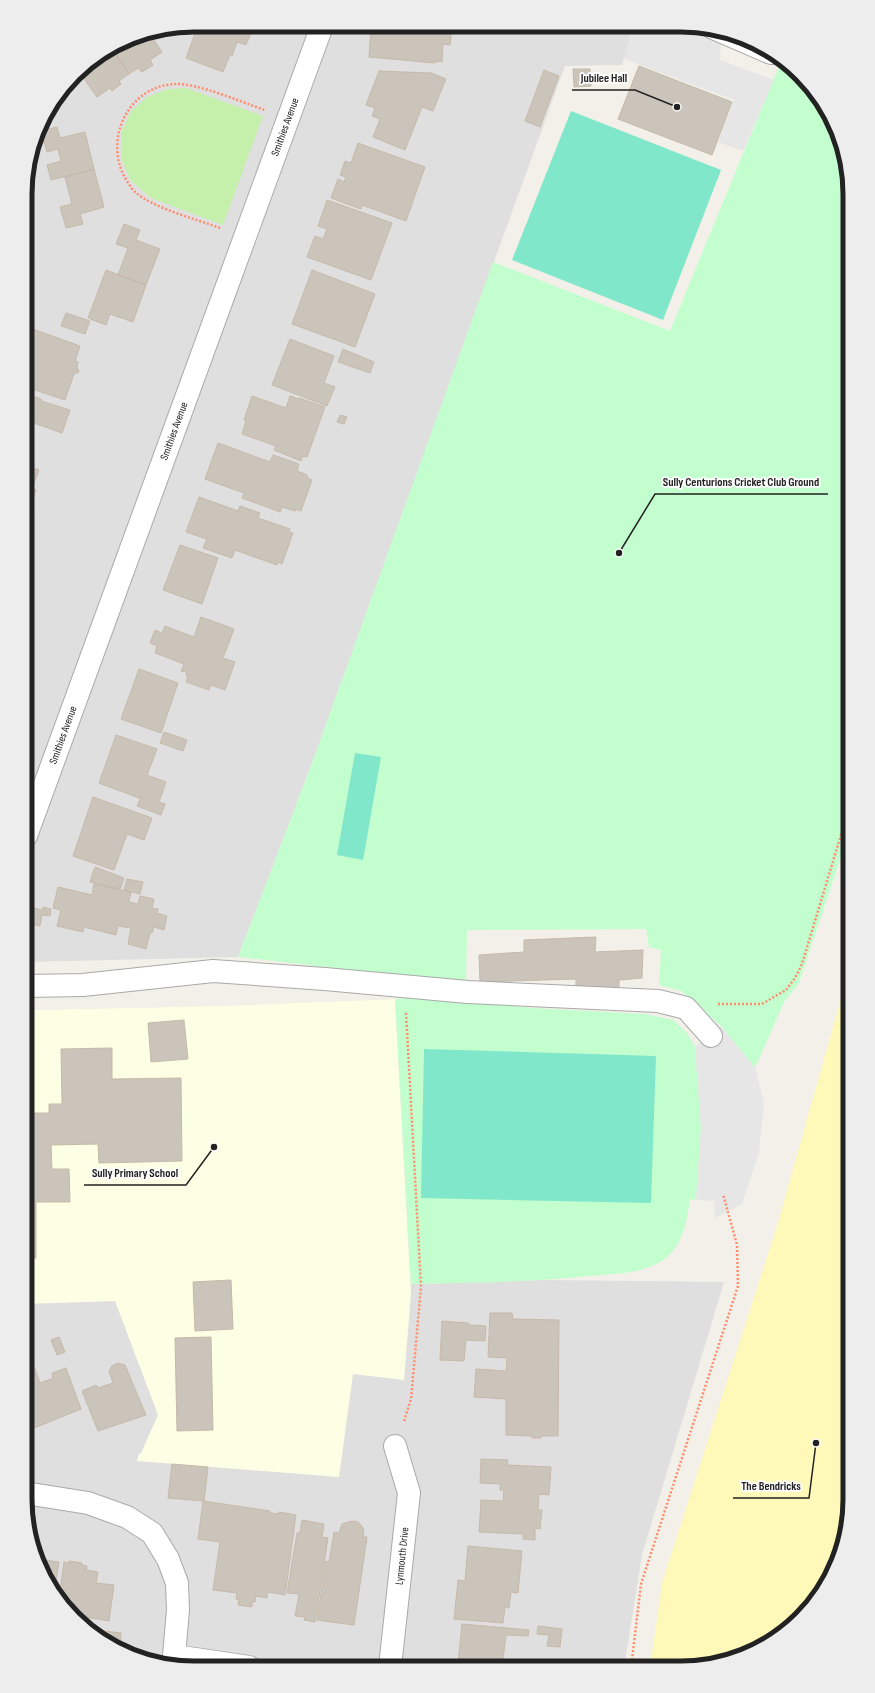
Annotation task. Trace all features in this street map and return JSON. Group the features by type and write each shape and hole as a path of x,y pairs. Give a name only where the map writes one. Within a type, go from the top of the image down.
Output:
{"street":[{"name":"Smithies Avenue","path":"32,820 320,32"},
{"path":"32,986 83,985 213,971 325,979 468,992 658,1001 686,1008 711,1036"},
{"name":"Lynmouth Drive","path":"391,1661 409,1493 395,1446"},
{"path":"32,1494 88,1503 127,1517 152,1533 168,1559 177,1583 178,1610 174,1660"}],"path":[{"path":"245,237 156,205 134,191 121,171 116,149 121,123 132,105 153,89 174,84 190,84 288,118"},
{"path":"686,1008 715,1004 762,1004 786,990 802,964 843,828"},
{"path":"395,1446 411,1399 421,1287 405,986"},
{"path":"631,1661 641,1584 738,1286 736,1245 723,1194"}],"shaded area":[{"path":"632,32 622,65 565,66 308,774 238,957 32,962 32,184 35,163 44,132 59,104 72,87 87,72 104,59 132,44 173,33"},
{"path":"632,32 702,33 721,37 720,60 774,80 743,151 718,142 734,100 624,59"},
{"path":"395,999 411,1284 546,1280 724,1282 642,1555 625,1661 173,1660 132,1649 104,1634 87,1621 72,1606 59,1589 44,1561 35,1530 32,1509 32,1010 219,1006"},
{"path":"395,999 411,1293 404,1380 353,1374 339,1477 137,1461 158,1415 115,1301 32,1304 32,1010 219,1006"},
{"path":"721,1026 755,1068 764,1103 759,1153 742,1204 715,1218 714,1201 696,1200 701,1128 695,1047"}],"green space":[{"path":"779,66 803,87 816,104 826,122 831,132 837,152 843,184 843,851 799,983 784,1002 755,1068 721,1026 681,991 659,985 661,950 649,947 646,929 467,930 466,982 454,982 238,957 308,774 493,262 670,331"},
{"path":"186,88 263,116 223,225 151,198 131,181 122,161 121,133 131,111 147,97 168,89"},
{"path":"571,111 721,170 663,320 512,260"},
{"path":"355,753 381,757 363,860 337,855"},
{"path":"424,997 532,1008 645,1014 673,1020 687,1033 695,1047 701,1128 696,1200 690,1199 682,1234 674,1250 667,1257 652,1266 617,1274 523,1281 411,1284 395,999"},
{"path":"424,1049 656,1056 651,1203 421,1198"}],"sand":[{"path":"843,992 843,1509 837,1541 831,1561 816,1589 803,1606 788,1621 771,1634 743,1649 712,1658 691,1661 651,1661 662,1583 777,1226"}],"building":[{"path":"195,32 251,32 246,45 237,42 232,56 230,55 223,72 186,58"},
{"path":"371,32 451,32 450,45 443,44 442,62 435,61 435,63 369,57"},
{"path":"153,38 162,52 150,60 153,65 142,72 138,68 129,74 115,53 132,44"},
{"path":"115,53 129,74 119,81 121,84 112,91 110,88 97,97 83,77 104,59"},
{"path":"639,66 732,102 712,155 618,119"},
{"path":"573,69 590,69 591,86 574,87"},
{"path":"544,70 559,76 540,127 525,121"},
{"path":"379,71 431,73 446,79 433,111 422,107 405,150 373,137 380,119 372,116 375,108 366,105"},
{"path":"57,127 60,138 85,132 94,169 51,180 47,165 61,161 58,149 47,152 43,137 45,130"},
{"path":"358,143 425,167 406,221 362,205 361,209 331,198 338,179 344,182 346,177 340,175 345,161 351,163"},
{"path":"94,169 104,207 80,214 83,224 66,228 60,207 72,204 65,177"},
{"path":"327,200 392,223 371,280 307,257 315,236 323,239 327,229 318,226"},
{"path":"124,224 140,230 136,240 160,249 146,285 118,275 128,248 116,244"},
{"path":"106,270 146,285 133,322 110,314 106,325 88,318"},
{"path":"312,270 375,294 355,347 292,324"},
{"path":"66,313 90,321 85,334 61,326"},
{"path":"32,329 80,346 75,361 78,362 77,367 79,372 74,374 65,400 32,389"},
{"path":"290,339 334,356 324,383 335,387 327,406 272,385"},
{"path":"343,349 374,362 370,373 338,362"},
{"path":"32,395 41,399 41,401 70,410 62,433 34,423 32,428"},
{"path":"252,396 286,408 290,396 325,407 307,457 303,456 301,461 274,450 276,446 242,434 246,421 244,420"},
{"path":"340,415 347,417 344,424 337,422"},
{"path":"218,443 270,462 273,455 299,464 297,471 307,475 307,478 312,480 301,511 295,509 295,511 282,507 280,512 242,498 244,493 205,479"},
{"path":"32,467 39,470 32,488"},
{"path":"32,488 36,490 32,501"},
{"path":"199,497 238,511 240,506 260,513 258,518 290,529 289,532 293,533 282,564 278,562 277,565 235,550 232,558 203,548 207,539 186,532"},
{"path":"180,545 218,558 202,604 163,590"},
{"path":"201,617 234,629 223,658 235,662 225,690 211,685 209,690 186,682 188,676 186,675 187,672 181,671 184,664 155,653 157,646 150,643 155,630 162,633 165,626 194,637"},
{"path":"139,669 178,683 161,733 121,719"},
{"path":"164,732 187,740 183,751 160,743"},
{"path":"116,735 157,749 147,775 166,782 159,802 165,804 161,815 137,806 141,797 139,798 99,783"},
{"path":"93,797 152,818 144,840 127,834 114,870 73,856"},
{"path":"95,867 124,878 120,889 90,882"},
{"path":"127,879 143,882 140,894 124,890"},
{"path":"94,884 131,892 129,902 138,904 140,896 154,899 152,908 158,909 157,913 167,916 164,930 154,927 152,933 150,933 146,949 128,944 131,928 118,926 116,935 84,927 83,932 57,926 61,910 53,908 58,887 92,895"},
{"path":"43,907 51,909 50,916 42,915 40,926 32,924 33,908 42,910"},
{"path":"596,937 595,952 643,950 642,978 619,980 619,988 576,989 576,979 480,982 479,955 524,952 524,940"},
{"path":"184,1020 188,1059 151,1062 148,1023"},
{"path":"112,1048 112,1079 181,1078 182,1161 99,1163 98,1144 51,1145 52,1169 69,1169 70,1202 36,1202 36,1258 32,1258 32,1050 33,1113 49,1113 49,1104 62,1104 61,1049"},
{"path":"231,1280 233,1329 195,1331 193,1282"},
{"path":"490,1313 512,1313 513,1319 559,1320 558,1436 541,1436 541,1438 532,1438 532,1436 506,1435 506,1399 474,1397 476,1369 506,1371 507,1358 488,1357"},
{"path":"442,1321 486,1326 485,1341 466,1340 464,1361 440,1360"},
{"path":"59,1337 65,1352 57,1355 51,1340"},
{"path":"211,1337 213,1430 177,1431 175,1338"},
{"path":"118,1363 125,1365 146,1415 98,1431 82,1391 96,1385 98,1388 113,1383 109,1371 112,1366"},
{"path":"32,1364 40,1383 53,1378 52,1373 66,1368 81,1409 34,1428 32,1423"},
{"path":"481,1459 508,1460 507,1465 551,1467 549,1495 539,1494 538,1510 542,1510 540,1529 535,1528 535,1540 523,1539 523,1534 479,1532 481,1500 503,1501 504,1490 500,1490 500,1484 480,1483"},
{"path":"172,1464 208,1467 204,1501 168,1498"},
{"path":"203,1501 270,1511 270,1513 279,1514 279,1512 296,1515 285,1595 268,1592 267,1598 256,1596 255,1602 252,1602 252,1607 238,1605 239,1600 236,1599 237,1593 213,1590 220,1542 198,1539"},
{"path":"302,1520 324,1524 322,1537 328,1538 315,1622 304,1620 305,1617 295,1616 299,1594 287,1593 297,1533 300,1533"},
{"path":"352,1521 358,1522 361,1525 364,1530 363,1537 367,1537 354,1625 317,1620 326,1561 329,1562 334,1532 339,1533 342,1524"},
{"path":"468,1546 522,1551 518,1593 511,1592 509,1608 505,1607 503,1623 454,1619 458,1580 465,1581"},
{"path":"44,1560 59,1562 56,1583"},
{"path":"69,1561 82,1563 82,1565 87,1566 86,1570 98,1572 96,1583 114,1585 109,1621 83,1617 72,1606 60,1590 64,1562 69,1563"},
{"path":"462,1624 529,1630 528,1636 506,1635 503,1661 458,1661"},
{"path":"538,1626 562,1629 560,1647 547,1646 549,1635 537,1634"},
{"path":"99,1630 121,1633 120,1643"}],"place":[{"name":"Jubilee Hall","path":"677,107"},
{"name":"Sully Centurions Cricket Club Ground","path":"619,553"},
{"name":"Sully Primary School","path":"214,1147"},
{"name":"The Bendricks","path":"816,1443"}]}
